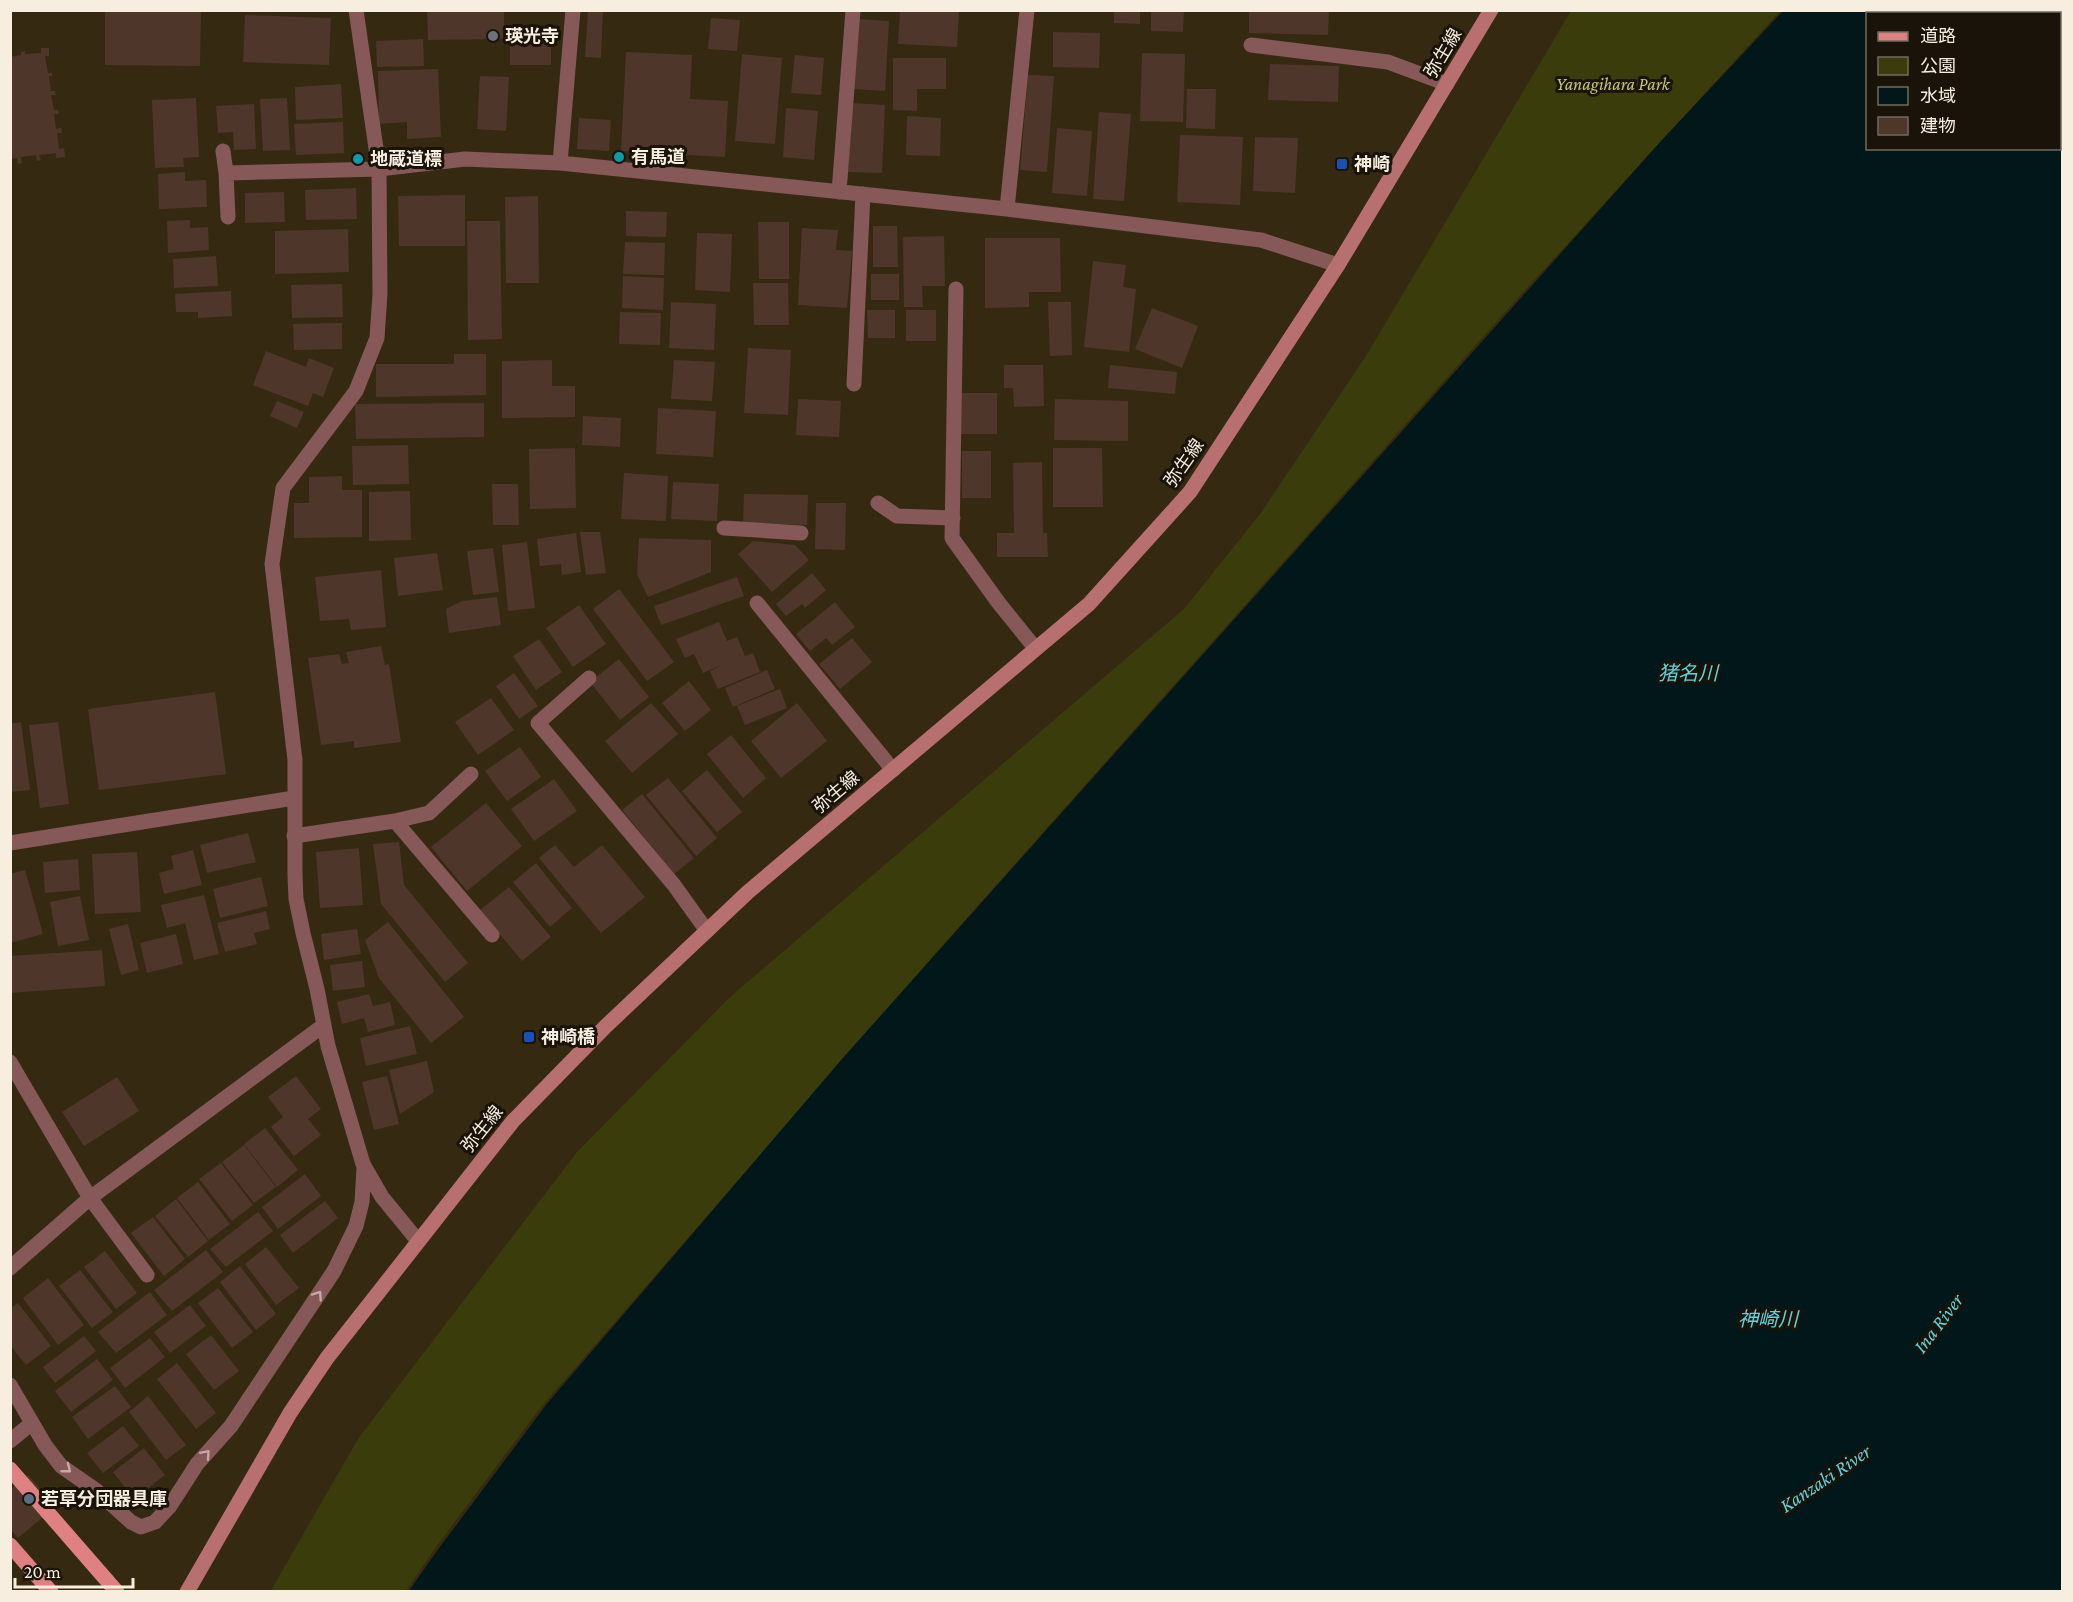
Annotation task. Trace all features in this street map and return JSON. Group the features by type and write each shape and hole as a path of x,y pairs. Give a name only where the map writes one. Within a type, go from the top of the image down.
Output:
{"main road":[{"path":"10,1469 117,1592"},
{"path":"10,1545 51,1592"}],"street":[{"path":"356,10 379,169 380,294 377,338 356,391 283,488 272,564 295,760 296,899 334,1069 363,1164 382,1197 418,1241"},
{"path":"560,163 573,10"},
{"path":"839,192 853,10"},
{"path":"1007,209 1027,10"},
{"name":"弥生線","path":"187,1592 290,1413 327,1358 513,1121 606,1026 748,892 1089,604 1190,492 1338,265 1491,10"},
{"path":"1251,45 1388,62 1447,84"},
{"path":"224,151 228,217"},
{"path":"226,173 379,169 465,159 560,163 1007,209 1261,240 1338,265"},
{"path":"854,384 863,194"},
{"path":"956,289 952,538 998,602 1035,648"},
{"path":"878,503 897,516 953,518"},
{"path":"724,528 801,533"},
{"path":"757,603 892,770"},
{"path":"589,678 538,723 674,885 707,931"},
{"path":"294,836 395,821 429,813 471,774"},
{"path":"10,843 294,798"},
{"path":"395,821 492,935"},
{"path":"10,1268 90,1198 324,1025"},
{"path":"10,1062 90,1198 147,1275"},
{"path":"10,1385 45,1445 61,1466 97,1491 131,1522 141,1527 155,1522 170,1506 197,1464 231,1426 342,1257 356,1226 362,1202 363,1164"},
{"path":"10,1441 32,1423"}],"green space":[{"name":"Yanagihara Park","path":"1571,11 1780,11 1506,311 927,963 541,1407 436,1547 406,1591 270,1592 358,1439 577,1152 730,997 1184,609 1261,513 1366,356"}],"water":[{"path":"1783,11 2062,11 2062,1591 409,1591 546,1405 842,1059 1661,141"}],"building":[{"path":"105,10 201,10 200,66 105,65"},
{"path":"427,10 504,10 504,39 428,40"},
{"path":"588,10 603,11 601,58 585,57"},
{"path":"900,10 959,10 957,47 898,44"},
{"path":"1114,10 1140,10 1140,24 1114,23"},
{"path":"1151,10 1184,10 1183,32 1151,31"},
{"path":"1249,10 1329,10 1328,35 1249,33"},
{"path":"245,15 331,18 329,65 243,62"},
{"path":"711,18 740,20 737,51 708,49"},
{"path":"857,19 889,21 885,91 853,89"},
{"path":"1053,32 1100,33 1099,68 1053,67"},
{"path":"423,39 424,66 377,67 376,41"},
{"path":"510,42 551,42 551,65 510,65"},
{"path":"41,48 49,48 49,56 45,56 48,73 52,73 52,76 49,76 51,91 55,91 56,95 51,95 54,110 58,110 59,114 54,114 56,129 61,128 62,133 57,133 59,149 64,148 65,157 56,158 56,153 39,155 41,160 37,161 36,155 21,157 22,163 18,164 17,158 10,159 10,57 21,55 21,52 25,51 25,54 41,53"},
{"path":"626,52 692,55 690,99 728,101 725,157 621,151"},
{"path":"1142,53 1185,54 1183,122 1140,121"},
{"path":"742,54 782,58 775,144 735,141"},
{"path":"795,55 824,58 821,95 791,93"},
{"path":"893,58 946,58 946,89 917,89 917,111 893,110"},
{"path":"1270,64 1339,66 1338,102 1268,100"},
{"path":"438,69 441,137 407,139 407,122 379,124 378,71"},
{"path":"1028,75 1054,76 1047,172 1020,170"},
{"path":"480,76 509,77 506,131 477,129"},
{"path":"341,84 343,118 296,120 295,87"},
{"path":"1187,89 1216,89 1215,129 1186,128"},
{"path":"196,98 199,157 183,158 184,167 155,168 152,100"},
{"path":"287,98 290,150 263,151 260,99"},
{"path":"852,103 885,105 882,173 848,172"},
{"path":"254,104 256,149 234,150 233,132 218,133 216,106"},
{"path":"786,108 818,111 814,160 783,157"},
{"path":"1099,112 1131,114 1124,201 1093,199"},
{"path":"907,116 941,118 940,156 906,155"},
{"path":"579,118 611,120 609,151 577,149"},
{"path":"343,122 344,153 296,155 294,124"},
{"path":"1057,128 1092,131 1087,196 1052,193"},
{"path":"1180,135 1243,137 1240,205 1177,202"},
{"path":"1255,137 1298,138 1295,193 1253,191"},
{"path":"185,172 185,181 206,180 207,207 159,209 158,174"},
{"path":"356,188 357,219 306,220 305,190"},
{"path":"284,192 285,222 245,223 245,193"},
{"path":"465,195 465,246 399,246 398,196"},
{"path":"538,196 539,283 506,283 505,197"},
{"path":"626,211 667,212 666,237 626,236"},
{"path":"190,220 190,228 208,227 209,250 168,253 167,221"},
{"path":"467,221 500,221 502,339 468,340"},
{"path":"758,222 789,222 789,279 759,279"},
{"path":"873,226 897,226 898,267 873,267"},
{"path":"802,228 838,230 836,250 852,251 847,308 798,305"},
{"path":"348,229 349,272 275,274 275,231"},
{"path":"697,233 732,234 730,292 695,290"},
{"path":"944,236 945,286 922,286 923,307 904,307 903,237"},
{"path":"985,238 1060,238 1061,292 1029,292 1029,307 985,308"},
{"path":"625,242 665,243 664,275 623,274"},
{"path":"216,256 218,286 174,288 173,259"},
{"path":"1093,261 1126,265 1123,287 1136,289 1129,352 1084,347"},
{"path":"871,274 899,274 899,300 871,300"},
{"path":"623,276 664,278 663,310 622,308"},
{"path":"753,283 788,283 789,325 754,325"},
{"path":"342,284 343,317 292,318 291,285"},
{"path":"231,291 232,316 198,318 198,312 176,312 175,294"},
{"path":"671,302 716,304 714,350 669,348"},
{"path":"1048,302 1071,302 1072,355 1050,356"},
{"path":"1152,308 1198,326 1182,368 1135,349"},
{"path":"867,310 895,310 895,338 868,338"},
{"path":"906,310 936,310 936,341 906,341"},
{"path":"620,312 661,313 660,345 619,344"},
{"path":"342,323 342,349 294,350 293,324"},
{"path":"748,348 791,350 788,415 744,413"},
{"path":"266,351 306,367 309,358 334,368 323,397 313,393 308,406 253,385"},
{"path":"454,354 486,354 486,395 376,397 376,364 454,364"},
{"path":"552,360 552,386 575,386 575,417 502,418 502,361"},
{"path":"674,360 715,362 712,401 671,399"},
{"path":"1004,365 1043,365 1044,406 1014,407 1013,388 1004,388"},
{"path":"1110,365 1177,372 1175,394 1108,388"},
{"path":"959,393 997,393 997,434 959,434"},
{"path":"798,399 841,401 839,437 796,435"},
{"path":"1055,399 1128,401 1128,441 1054,440"},
{"path":"277,401 304,412 297,428 270,416"},
{"path":"484,403 484,437 356,439 355,404"},
{"path":"658,408 716,411 713,457 656,454"},
{"path":"583,416 621,418 620,447 582,445"},
{"path":"408,445 409,484 353,485 352,446"},
{"path":"575,448 576,508 530,509 529,449"},
{"path":"1053,448 1102,448 1103,507 1053,507"},
{"path":"962,451 991,451 991,498 962,498"},
{"path":"1042,462 1043,533 1047,533 1048,557 997,557 997,533 1014,533 1013,463"},
{"path":"624,473 668,476 666,521 621,519"},
{"path":"342,476 342,490 362,490 362,537 294,538 294,503 309,503 309,477"},
{"path":"673,482 719,484 717,521 671,519"},
{"path":"492,484 518,484 519,525 493,525"},
{"path":"410,491 411,540 369,541 369,492"},
{"path":"744,494 808,495 807,525 743,523"},
{"path":"816,503 846,503 845,550 815,549"},
{"path":"580,532 600,532 606,573 586,575"},
{"path":"576,533 581,572 562,575 561,564 540,566 537,539"},
{"path":"639,538 711,540 711,572 648,597 637,574"},
{"path":"753,541 795,545 809,560 772,592 738,554"},
{"path":"527,542 535,608 508,611 502,545"},
{"path":"493,548 499,592 473,595 467,551"},
{"path":"437,553 443,590 398,596 394,558"},
{"path":"381,570 386,627 351,630 349,619 320,621 315,577"},
{"path":"812,573 826,590 805,608 802,604 786,616 776,604"},
{"path":"737,577 744,596 661,625 654,606"},
{"path":"619,589 674,662 647,681 593,609"},
{"path":"497,597 501,625 449,633 446,609 462,601"},
{"path":"835,602 855,627 832,645 826,638 810,651 796,634"},
{"path":"579,605 606,644 573,667 546,628"},
{"path":"719,622 727,641 737,637 745,656 753,653 760,672 718,689 710,671 724,664 703,673 694,654 685,658 676,639"},
{"path":"852,638 872,662 840,689 819,664"},
{"path":"539,639 562,672 536,690 513,656"},
{"path":"381,646 385,665 389,664 401,742 354,748 354,741 321,745 308,658 339,654 342,664 349,663 346,652"},
{"path":"619,659 649,697 620,720 590,682"},
{"path":"767,670 775,689 733,707 725,688"},
{"path":"514,673 538,706 519,719 496,686"},
{"path":"689,681 711,710 685,731 662,703"},
{"path":"780,689 787,708 745,725 737,706"},
{"path":"215,692 226,774 99,790 88,709"},
{"path":"491,698 514,730 478,755 455,722"},
{"path":"651,703 678,734 632,773 605,741"},
{"path":"797,703 827,741 781,778 751,741"},
{"path":"21,722 30,790 10,792 10,724"},
{"path":"58,722 69,804 40,808 29,725"},
{"path":"731,735 766,778 743,798 707,754"},
{"path":"520,747 541,777 507,801 485,771"},
{"path":"707,770 742,812 717,832 682,791"},
{"path":"668,778 717,838 696,856 646,795"},
{"path":"554,779 577,811 534,841 511,809"},
{"path":"642,794 694,858 674,874 622,810"},
{"path":"486,803 522,846 467,891 431,847"},
{"path":"248,833 256,862 207,873 200,845"},
{"path":"399,842 404,885 468,963 445,982 381,904 373,844"},
{"path":"555,845 574,867 602,845 645,897 601,933 539,858"},
{"path":"359,848 363,905 320,908 316,852"},
{"path":"193,850 202,885 164,894 159,873 174,869 171,856"},
{"path":"137,852 141,912 95,914 92,854"},
{"path":"78,859 80,890 45,893 43,862"},
{"path":"536,863 572,908 550,927 513,882"},
{"path":"25,870 43,934 10,943 10,874"},
{"path":"261,877 268,906 220,918 213,889"},
{"path":"509,887 551,937 522,961 480,910"},
{"path":"204,895 219,954 194,960 185,923 167,928 161,905"},
{"path":"80,896 89,940 58,946 50,902"},
{"path":"266,911 270,929 254,933 257,944 225,952 217,923"},
{"path":"388,922 464,1017 431,1043 379,978 365,940"},
{"path":"128,924 139,970 121,975 109,929"},
{"path":"357,929 361,954 324,960 321,934"},
{"path":"176,934 183,964 147,973 140,943"},
{"path":"102,950 105,986 10,993 10,956"},
{"path":"362,961 365,987 333,991 330,965"},
{"path":"369,994 373,1006 390,1002 395,1025 368,1032 364,1018 342,1024 337,1002"},
{"path":"410,1026 417,1054 366,1066 360,1038"},
{"path":"427,1061 434,1092 400,1114 389,1070"},
{"path":"296,1076 321,1109 308,1119 321,1135 294,1156 271,1127 283,1117 268,1097"},
{"path":"387,1076 399,1124 374,1130 362,1082"},
{"path":"117,1077 139,1111 84,1146 62,1112"},
{"path":"265,1128 298,1170 277,1187 244,1144"},
{"path":"244,1145 276,1187 254,1203 222,1162"},
{"path":"221,1163 253,1205 232,1221 199,1179"},
{"path":"305,1174 321,1196 278,1229 262,1207"},
{"path":"198,1182 230,1224 209,1240 177,1198"},
{"path":"176,1199 208,1241 188,1257 155,1216"},
{"path":"325,1201 338,1218 293,1253 280,1235"},
{"path":"258,1212 273,1231 226,1267 210,1249"},
{"path":"153,1217 185,1259 164,1276 131,1233"},
{"path":"266,1247 299,1288 276,1305 245,1264"},
{"path":"206,1250 223,1272 172,1311 154,1290"},
{"path":"105,1251 137,1293 116,1309 84,1267"},
{"path":"240,1266 276,1314 256,1330 220,1282"},
{"path":"80,1270 113,1312 92,1328 59,1286"},
{"path":"48,1278 84,1325 58,1345 23,1298"},
{"path":"218,1288 253,1332 232,1348 198,1303"},
{"path":"150,1292 167,1315 116,1353 98,1332"},
{"path":"18,1303 51,1346 26,1365 10,1345 10,1308"},
{"path":"190,1305 206,1326 170,1353 154,1332"},
{"path":"211,1335 239,1371 214,1390 186,1354"},
{"path":"84,1336 96,1351 55,1383 43,1367"},
{"path":"150,1338 165,1357 125,1388 110,1368"},
{"path":"97,1359 113,1380 71,1412 55,1391"},
{"path":"177,1363 216,1413 196,1429 157,1379"},
{"path":"115,1386 131,1407 88,1439 72,1417"},
{"path":"148,1396 186,1445 166,1460 129,1412"},
{"path":"123,1426 139,1446 103,1473 87,1453"},
{"path":"144,1448 165,1475 134,1499 113,1472"},
{"name":"若草分団器具庫","path":"28,1475 55,1507 18,1538 10,1529 10,1490"}],"place":[{"name":"瑛光寺","path":"493,36"},
{"name":"有馬道","path":"619,157"},
{"name":"地蔵道標","path":"358,159"},
{"name":"神崎","path":"1342,164"},
{"name":"神崎橋","path":"529,1037"},
{"name":"若草分団器具庫","path":"29,1499"}],"water label":[{"name":"猪名川","path":"1688,673"},
{"name":"神崎川","path":"1768,1319"},
{"name":"Ina River","path":"1938,1323"},
{"name":"Kanzaki River","path":"1825,1478"}]}
